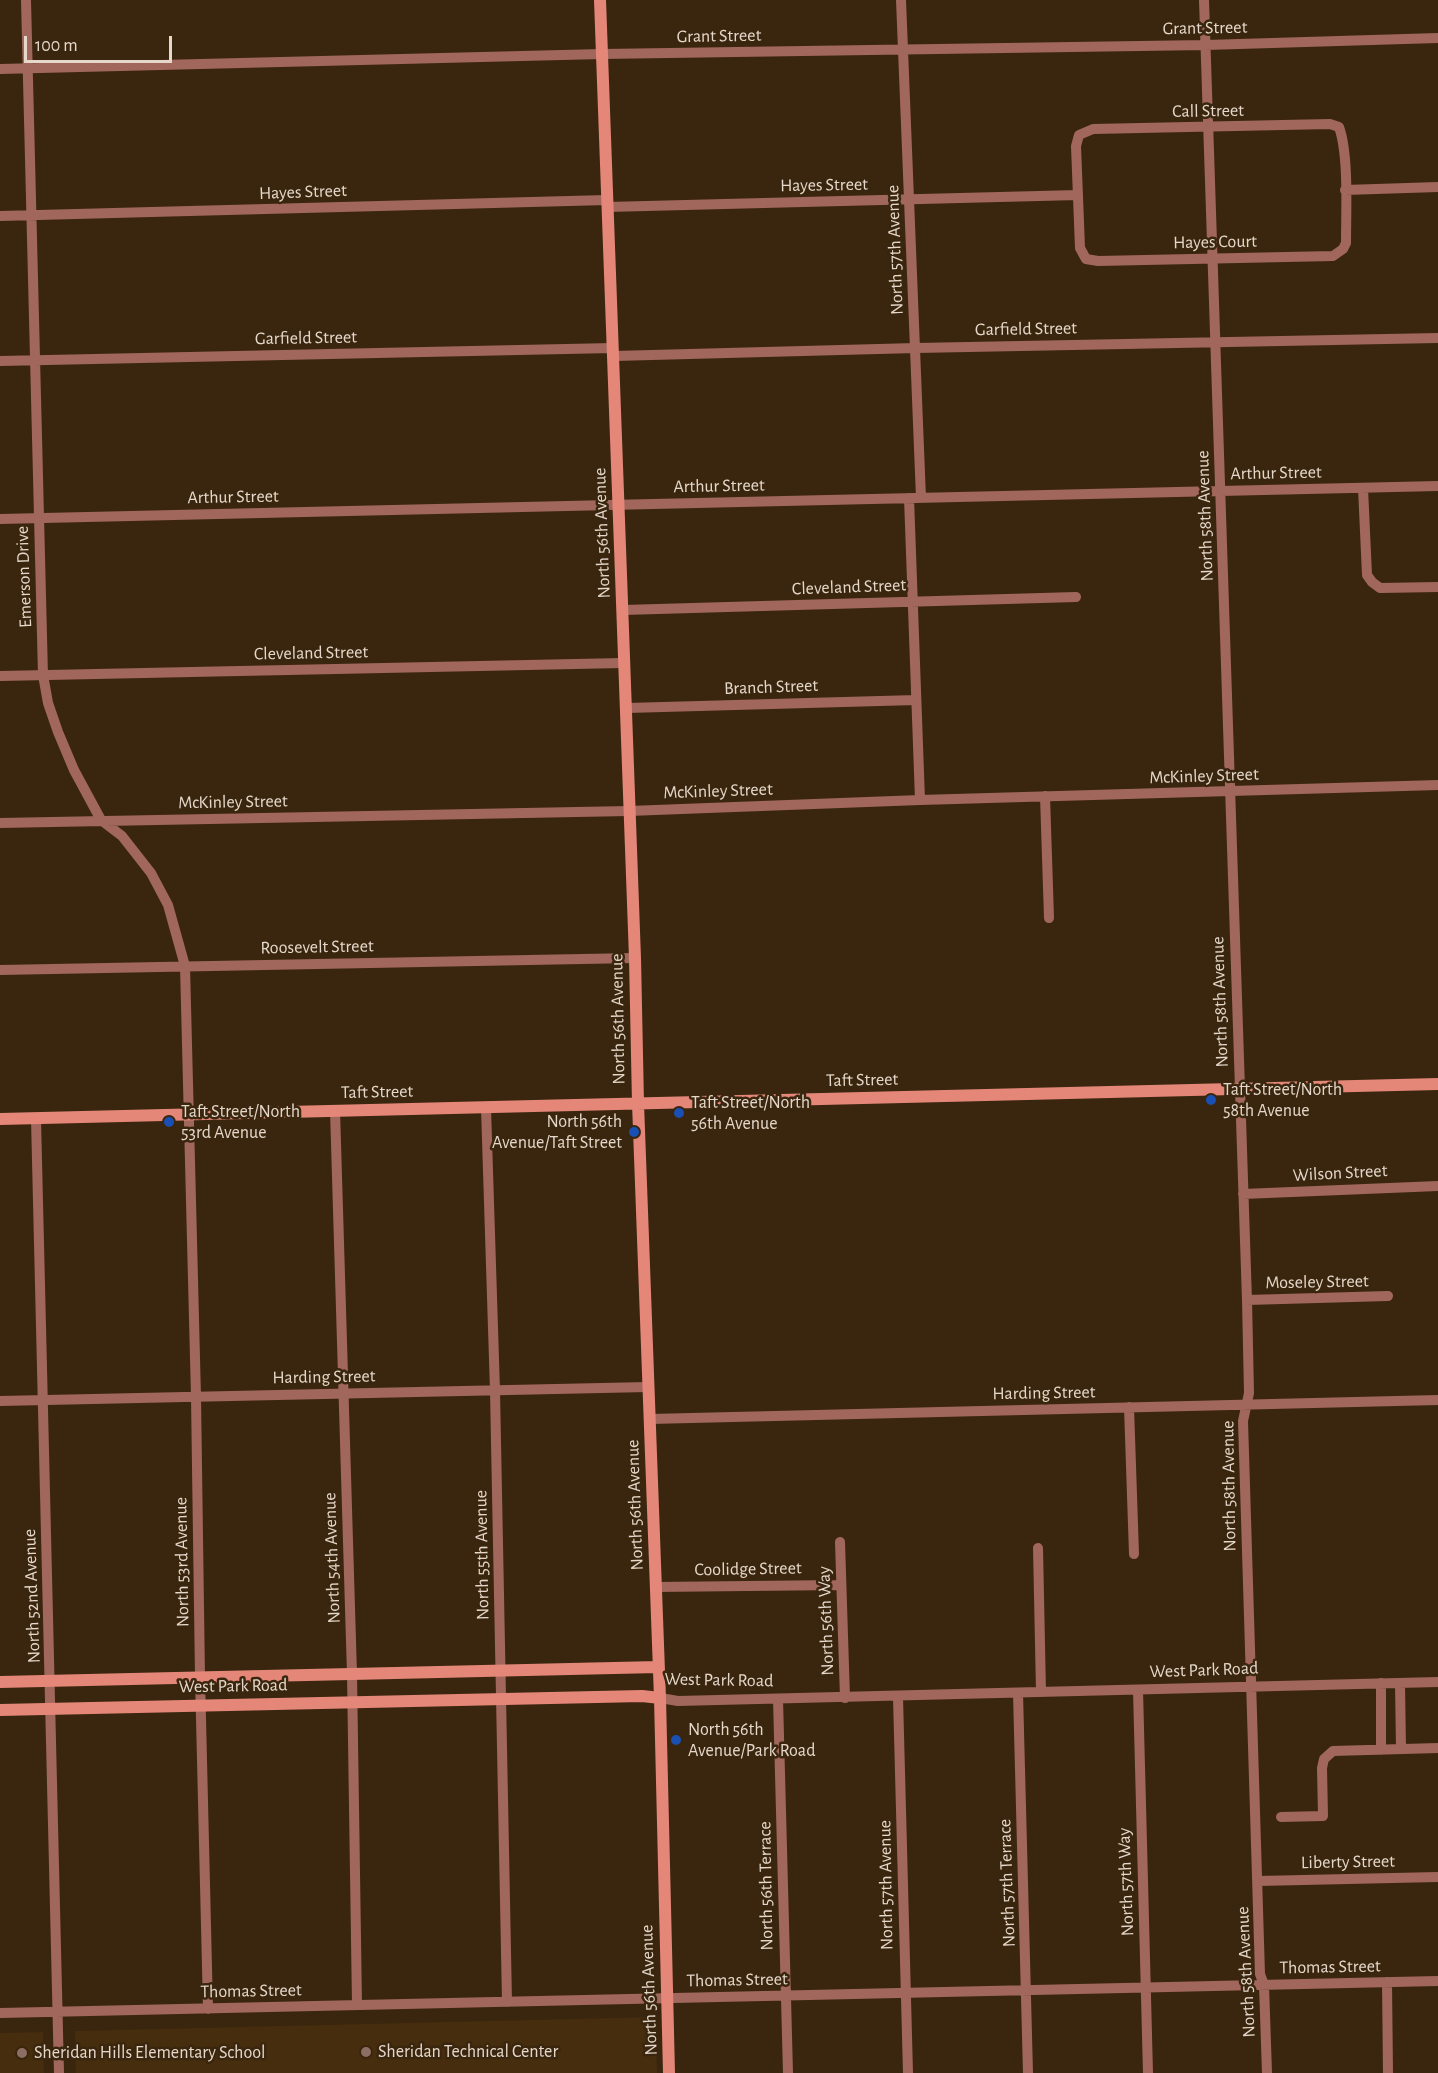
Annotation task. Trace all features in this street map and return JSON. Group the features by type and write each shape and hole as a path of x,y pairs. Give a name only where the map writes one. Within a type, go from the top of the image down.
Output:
{"street":[{"name":"Emerson Drive","path":"26,0 43,675 48,702 58,732 74,770 101,820 122,836 151,873 168,905 184,966 188,1115"},
{"name":"North 56th Avenue","path":"600,0 623,610 623,663 627,708 638,1103 660,1698 669,2073"},
{"name":"North 57th Avenue","path":"901,0 916,348 913,602 920,800"},
{"name":"North 58th Avenue","path":"1204,0 1247,1300 1249,1393 1243,1421 1250,1687 1260,1974 1264,1985 1267,2073"},
{"name":"Grant Street","path":"0,69 602,54 1206,45 1438,38"},
{"name":"Call Street","path":"1078,195 1076,146 1079,135 1093,129 1330,124 1339,127 1342,137 1345,190"},
{"path":"1345,190 1438,188"},
{"name":"Hayes Court","path":"1078,195 1080,248 1086,259 1098,261 1212,259 1333,256 1343,249 1346,243 1345,190"},
{"name":"Hayes Street","path":"0,216 1078,195"},
{"name":"Garfield Street","path":"0,361 1438,338"},
{"name":"Arthur Street","path":"0,519 1438,486"},
{"path":"1363,488 1367,574 1372,582 1380,588 1438,587"},
{"name":"Cleveland Street","path":"623,610 1076,597"},
{"name":"Cleveland Street","path":"0,676 623,663"},
{"name":"Branch Street","path":"627,708 916,700"},
{"name":"McKinley Street","path":"0,823 629,811 1438,785"},
{"path":"1045,796 1049,918"},
{"name":"Roosevelt Street","path":"0,970 635,958"},
{"name":"Taft Street","path":"0,1119 1438,1084"},
{"name":"North 55th Avenue","path":"486,1108 495,1390 507,2002"},
{"name":"North 54th Avenue","path":"335,1110 352,1674 357,2005"},
{"name":"North 53rd Avenue","path":"188,1115 208,2009"},
{"name":"North 52nd Avenue","path":"36,1119 59,2073"},
{"name":"Wilson Street","path":"1243,1194 1438,1186"},
{"name":"Moseley Street","path":"1247,1300 1388,1296"},
{"name":"Harding Street","path":"0,1401 648,1387"},
{"name":"Harding Street","path":"650,1419 1438,1400"},
{"path":"1129,1407 1134,1554"},
{"name":"North 56th Way","path":"840,1542 844,1698"},
{"path":"1038,1548 1041,1692"},
{"name":"Coolidge Street","path":"655,1587 841,1585"},
{"name":"West Park Road","path":"0,1682 658,1667"},
{"name":"West Park Road","path":"0,1710 501,1698 642,1696 678,1701 844,1698 1438,1682"},
{"path":"1381,1683 1381,1750"},
{"path":"1400,1683 1401,1749"},
{"name":"North 57th Way","path":"1137,1690 1148,2073"},
{"name":"North 57th Terrace","path":"1018,1693 1029,2073"},
{"name":"North 57th Avenue","path":"898,1696 908,2073"},
{"name":"North 56th Terrace","path":"778,1699 788,2073"},
{"path":"1281,1817 1323,1816 1322,1768 1324,1759 1333,1751 1438,1748"},
{"name":"Liberty Street","path":"1258,1881 1438,1877"},
{"name":"Thomas Street","path":"0,2013 1438,1981"},
{"path":"1387,1982 1389,2073"}],"shaded area":[{"name":"Sheridan Technical Center","path":"655,2017 657,2073 76,2073 75,2031"},
{"name":"Sheridan Hills Elementary School","path":"43,2032 44,2073 0,2073 0,2033"}],"place":[{"name":"Taft Street/North 58th Avenue","path":"1211,1100"},
{"name":"Taft Street/North 56th Avenue","path":"679,1113"},
{"name":"Taft Street/North 53rd Avenue","path":"169,1122"},
{"name":"North 56th Avenue/Taft Street","path":"634,1132"},
{"name":"North 56th Avenue/Park Road","path":"676,1740"},
{"name":"Sheridan Technical Center","path":"366,2052"},
{"name":"Sheridan Hills Elementary School","path":"22,2053"}]}
